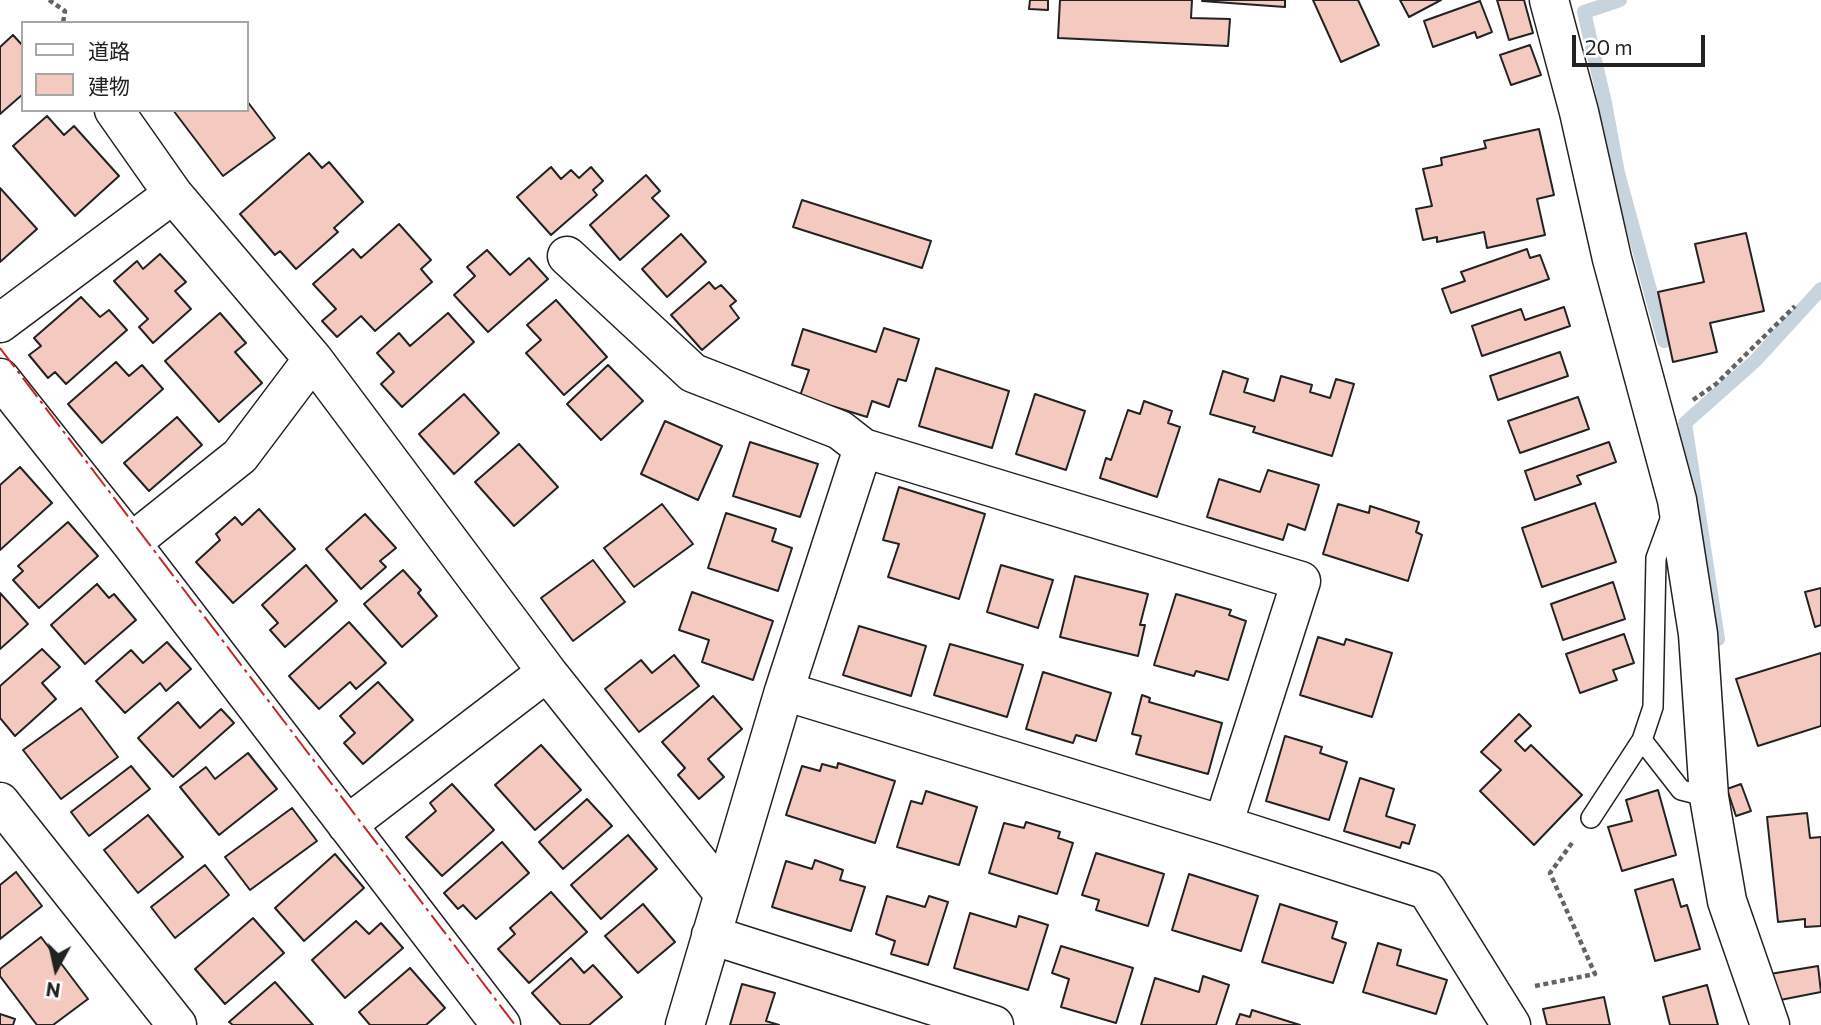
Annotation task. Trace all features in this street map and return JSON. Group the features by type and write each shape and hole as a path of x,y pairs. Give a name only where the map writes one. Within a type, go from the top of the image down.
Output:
{"street":[{"path":"1549,0 1612,259 1677,500 1698,634 1709,797 1727,901 1770,1025"},
{"path":"115,112 173,194 313,359 547,672 723,893"},
{"path":"0,323 173,194"},
{"path":"567,256 693,373 840,430 863,448 1301,581 1223,825"},
{"path":"131,543 240,456 313,359"},
{"path":"0,378 131,543 500,1025"},
{"path":"685,1025 784,691 863,448"},
{"path":"347,825 547,672"},
{"path":"784,691 1427,890 1511,1025"},
{"path":"0,802 177,1025"},
{"path":"711,935 994,1025"}],"lane":[{"path":"1591,818 1642,740 1653,707 1656,558 1677,500"},
{"path":"1642,740 1681,790 1709,797"}],"path":[{"path":"49,0 65,11 63,21"},
{"path":"1656,422 1678,411 1716,384 1795,306"},
{"path":"1553,981 1595,974 1550,873 1591,818"}],"building":[{"path":"1030,0 1048,0 1048,10 1029,9"},
{"path":"1060,0 1192,0 1191,18 1230,19 1228,46 1058,38"},
{"path":"1285,0 1285,7 1202,1"},
{"path":"1313,0 1358,0 1379,45 1341,62"},
{"path":"1400,0 1441,0 1409,17"},
{"path":"1497,0 1524,0 1533,33 1509,40"},
{"path":"1480,1 1492,32 1477,38 1475,32 1433,47 1424,21"},
{"path":"13,35 21,44 21,96 0,114 0,47"},
{"path":"1530,45 1541,75 1511,85 1500,55"},
{"path":"248,102 275,138 223,176 175,112 248,112"},
{"path":"47,116 64,135 74,126 119,176 75,216 13,146"},
{"path":"1539,129 1554,195 1537,199 1545,235 1487,248 1484,232 1437,242 1437,237 1423,240 1416,209 1432,206 1423,169 1442,165 1441,158 1486,148 1484,141"},
{"path":"309,153 322,168 329,162 363,202 334,228 338,232 296,269 280,251 275,255 240,214"},
{"path":"551,167 561,179 571,170 579,178 591,167 603,181 593,190 597,195 551,235 517,197"},
{"path":"646,175 660,191 652,198 669,216 620,260 590,225"},
{"path":"0,188 37,229 0,262"},
{"path":"802,200 931,241 922,268 793,227"},
{"path":"399,224 431,260 421,269 432,282 375,331 361,316 337,337 322,321 336,309 313,284 353,249 361,258"},
{"path":"1746,233 1764,311 1710,323 1717,352 1673,362 1658,292 1704,282 1695,244"},
{"path":"681,234 706,262 667,297 642,269"},
{"path":"1527,249 1530,258 1540,255 1549,279 1451,313 1442,289 1465,281 1461,272"},
{"path":"487,250 510,275 529,258 548,279 488,332 454,295 475,276 467,267"},
{"path":"160,254 186,282 175,291 191,309 153,343 139,327 148,319 114,281 137,261 143,269"},
{"path":"709,282 715,289 721,285 736,301 730,306 739,318 702,350 671,315"},
{"path":"81,297 100,317 109,310 127,330 66,384 55,372 48,378 29,355 41,346 34,338"},
{"path":"556,300 607,357 564,395 526,353 541,340 527,325"},
{"path":"1564,307 1570,326 1482,356 1472,326 1521,309 1525,320"},
{"path":"220,313 246,343 235,352 262,383 219,422 165,361"},
{"path":"448,313 474,342 402,407 381,384 394,372 377,353 399,333 410,346"},
{"path":"884,328 919,339 906,381 898,379 889,407 872,401 867,417 800,396 809,370 792,365 803,329 876,352"},
{"path":"1560,352 1568,376 1498,400 1490,376"},
{"path":"116,362 129,376 142,365 163,389 102,443 68,404"},
{"path":"608,365 643,401 601,440 567,404"},
{"path":"936,368 1009,391 992,448 919,426"},
{"path":"1223,371 1248,379 1244,392 1274,401 1281,376 1312,385 1310,392 1330,398 1336,379 1354,384 1332,456 1253,432 1255,427 1210,414"},
{"path":"464,394 499,433 454,474 419,434"},
{"path":"1035,394 1085,411 1066,470 1016,454"},
{"path":"1578,397 1589,429 1520,453 1508,421"},
{"path":"1144,401 1172,411 1168,423 1180,427 1157,497 1100,478 1106,458 1111,460 1128,410 1140,414"},
{"path":"177,417 202,445 149,491 124,463"},
{"path":"665,421 722,446 698,500 641,474"},
{"path":"750,442 818,464 800,517 733,496"},
{"path":"1609,442 1616,462 1577,476 1581,484 1535,500 1525,471"},
{"path":"519,444 558,487 514,526 475,482"},
{"path":"20,467 52,503 0,550 0,485"},
{"path":"1268,470 1319,485 1305,530 1288,524 1283,540 1207,517 1219,479 1260,492"},
{"path":"899,487 985,514 959,599 888,577 899,544 883,540"},
{"path":"1595,503 1616,562 1542,587 1522,528"},
{"path":"662,504 693,544 634,587 604,548"},
{"path":"1338,504 1369,513 1370,506 1419,522 1416,532 1422,535 1408,581 1323,554"},
{"path":"259,509 295,549 233,603 196,562 220,540 216,534 235,517 242,525"},
{"path":"726,513 776,529 772,541 792,548 778,591 708,568"},
{"path":"365,514 396,548 380,561 386,567 361,589 326,549"},
{"path":"68,522 98,556 39,608 13,580 23,571 18,566"},
{"path":"593,560 625,602 573,641 541,598"},
{"path":"306,565 337,601 285,647 270,630 278,623 262,605"},
{"path":"1001,565 1053,580 1038,628 987,612"},
{"path":"403,570 421,590 418,593 437,616 402,647 364,604"},
{"path":"1075,576 1148,594 1140,625 1145,625 1138,656 1060,637"},
{"path":"1613,582 1625,619 1563,640 1551,604"},
{"path":"97,584 109,598 114,594 136,620 85,664 51,625"},
{"path":"1821,588 1821,625 1815,627 1805,592"},
{"path":"692,592 773,621 753,680 702,662 709,640 679,630"},
{"path":"0,593 28,624 0,649"},
{"path":"1176,594 1231,610 1229,615 1246,621 1228,680 1196,671 1194,676 1154,665"},
{"path":"349,622 386,663 356,689 350,682 319,709 289,676"},
{"path":"859,626 926,646 911,696 843,675"},
{"path":"1624,634 1634,663 1613,670 1617,680 1580,693 1566,654"},
{"path":"1318,637 1344,645 1346,639 1392,653 1372,717 1300,695"},
{"path":"167,642 191,669 166,691 160,683 125,713 96,681 131,650 143,663"},
{"path":"950,644 1023,665 1007,717 934,695"},
{"path":"42,649 60,667 42,683 56,699 15,736 0,718 0,686"},
{"path":"1821,653 1821,726 1758,746 1736,679"},
{"path":"674,655 699,686 639,732 605,689 641,660 652,673"},
{"path":"1043,672 1111,693 1096,741 1076,735 1073,743 1026,729"},
{"path":"378,682 413,720 363,764 344,743 355,733 340,716"},
{"path":"1142,695 1150,698 1149,702 1222,723 1208,774 1136,754 1141,736 1132,734"},
{"path":"713,696 742,729 708,759 724,777 699,799 678,775 685,768 662,742"},
{"path":"178,702 200,728 221,709 234,723 173,777 138,738"},
{"path":"81,708 118,757 61,799 23,750"},
{"path":"1519,714 1531,726 1515,741 1525,751 1531,745 1582,795 1534,845 1480,791 1501,770 1481,752"},
{"path":"1285,736 1322,747 1320,753 1347,762 1329,820 1266,801"},
{"path":"541,745 581,790 535,830 495,785"},
{"path":"248,753 277,789 219,835 180,787 206,767 215,779"},
{"path":"838,763 895,781 875,843 786,815 802,766 820,771 822,764 837,768"},
{"path":"131,766 150,789 89,836 71,812"},
{"path":"1360,778 1394,789 1386,816 1415,825 1409,844 1402,842 1400,848 1344,831"},
{"path":"452,784 494,830 442,876 406,837 436,811 430,803"},
{"path":"1741,784 1751,811 1736,816 1727,789"},
{"path":"1658,790 1676,855 1622,871 1608,827 1632,821 1626,800"},
{"path":"926,791 977,807 959,865 897,847 911,801 922,804"},
{"path":"587,799 612,826 563,869 539,842"},
{"path":"292,808 317,841 250,890 225,857"},
{"path":"1807,813 1810,838 1821,837 1821,926 1805,927 1805,919 1778,922 1767,817"},
{"path":"148,815 183,857 138,893 104,850"},
{"path":"1026,822 1060,832 1058,838 1073,843 1057,894 989,873 1004,823 1024,828"},
{"path":"628,835 657,869 601,919 571,885"},
{"path":"502,842 529,873 476,919 463,905 458,909 444,893"},
{"path":"1096,853 1164,874 1148,926 1096,910 1099,900 1082,895"},
{"path":"335,854 364,888 304,941 275,908"},
{"path":"815,860 843,870 840,880 865,887 851,931 772,907 786,861 812,869"},
{"path":"205,865 229,895 175,938 151,907"},
{"path":"16,872 42,906 0,939 0,885"},
{"path":"1189,874 1258,896 1241,951 1172,930"},
{"path":"1673,879 1681,907 1687,905 1700,949 1655,961 1635,890"},
{"path":"551,892 587,932 529,983 498,949 515,934 510,928"},
{"path":"887,896 925,907 929,896 948,902 928,965 891,954 895,941 876,934"},
{"path":"643,904 675,942 638,973 605,936"},
{"path":"1280,904 1337,922 1332,938 1346,943 1333,983 1262,962"},
{"path":"970,913 1016,927 1019,916 1048,925 1028,990 954,968"},
{"path":"253,918 284,953 225,1004 195,969"},
{"path":"356,921 369,934 381,923 403,948 345,998 312,960"},
{"path":"41,937 88,999 53,1025 37,1025 0,976 0,969"},
{"path":"1378,943 1401,950 1397,965 1447,980 1436,1014 1363,992"},
{"path":"1061,946 1133,968 1116,1023 1061,1007 1069,979 1052,973"},
{"path":"571,958 584,973 593,965 622,997 589,1025 561,1025 532,993"},
{"path":"1818,966 1821,992 1775,1001 1770,974"},
{"path":"410,968 445,1008 426,1025 370,1025 359,1012"},
{"path":"1203,976 1229,985 1216,1025 1141,1025 1155,978 1199,992"},
{"path":"275,982 313,1025 233,1025 229,1022"},
{"path":"742,984 775,993 766,1021 779,1025 730,1025"},
{"path":"1707,985 1718,1025 1670,1025 1663,997"},
{"path":"1604,997 1610,1025 1547,1025 1543,1009"},
{"path":"1252,1010 1300,1025 1236,1025 1240,1014 1250,1017"},
{"path":"0,1014 15,1019 13,1025 0,1025"}],"waterway":[{"path":"1620,0 1584,12 1618,173 1664,341"},
{"path":"1718,639 1685,423 1755,361 1821,289"}],"power":[{"path":"0,348 515,1025"}]}
